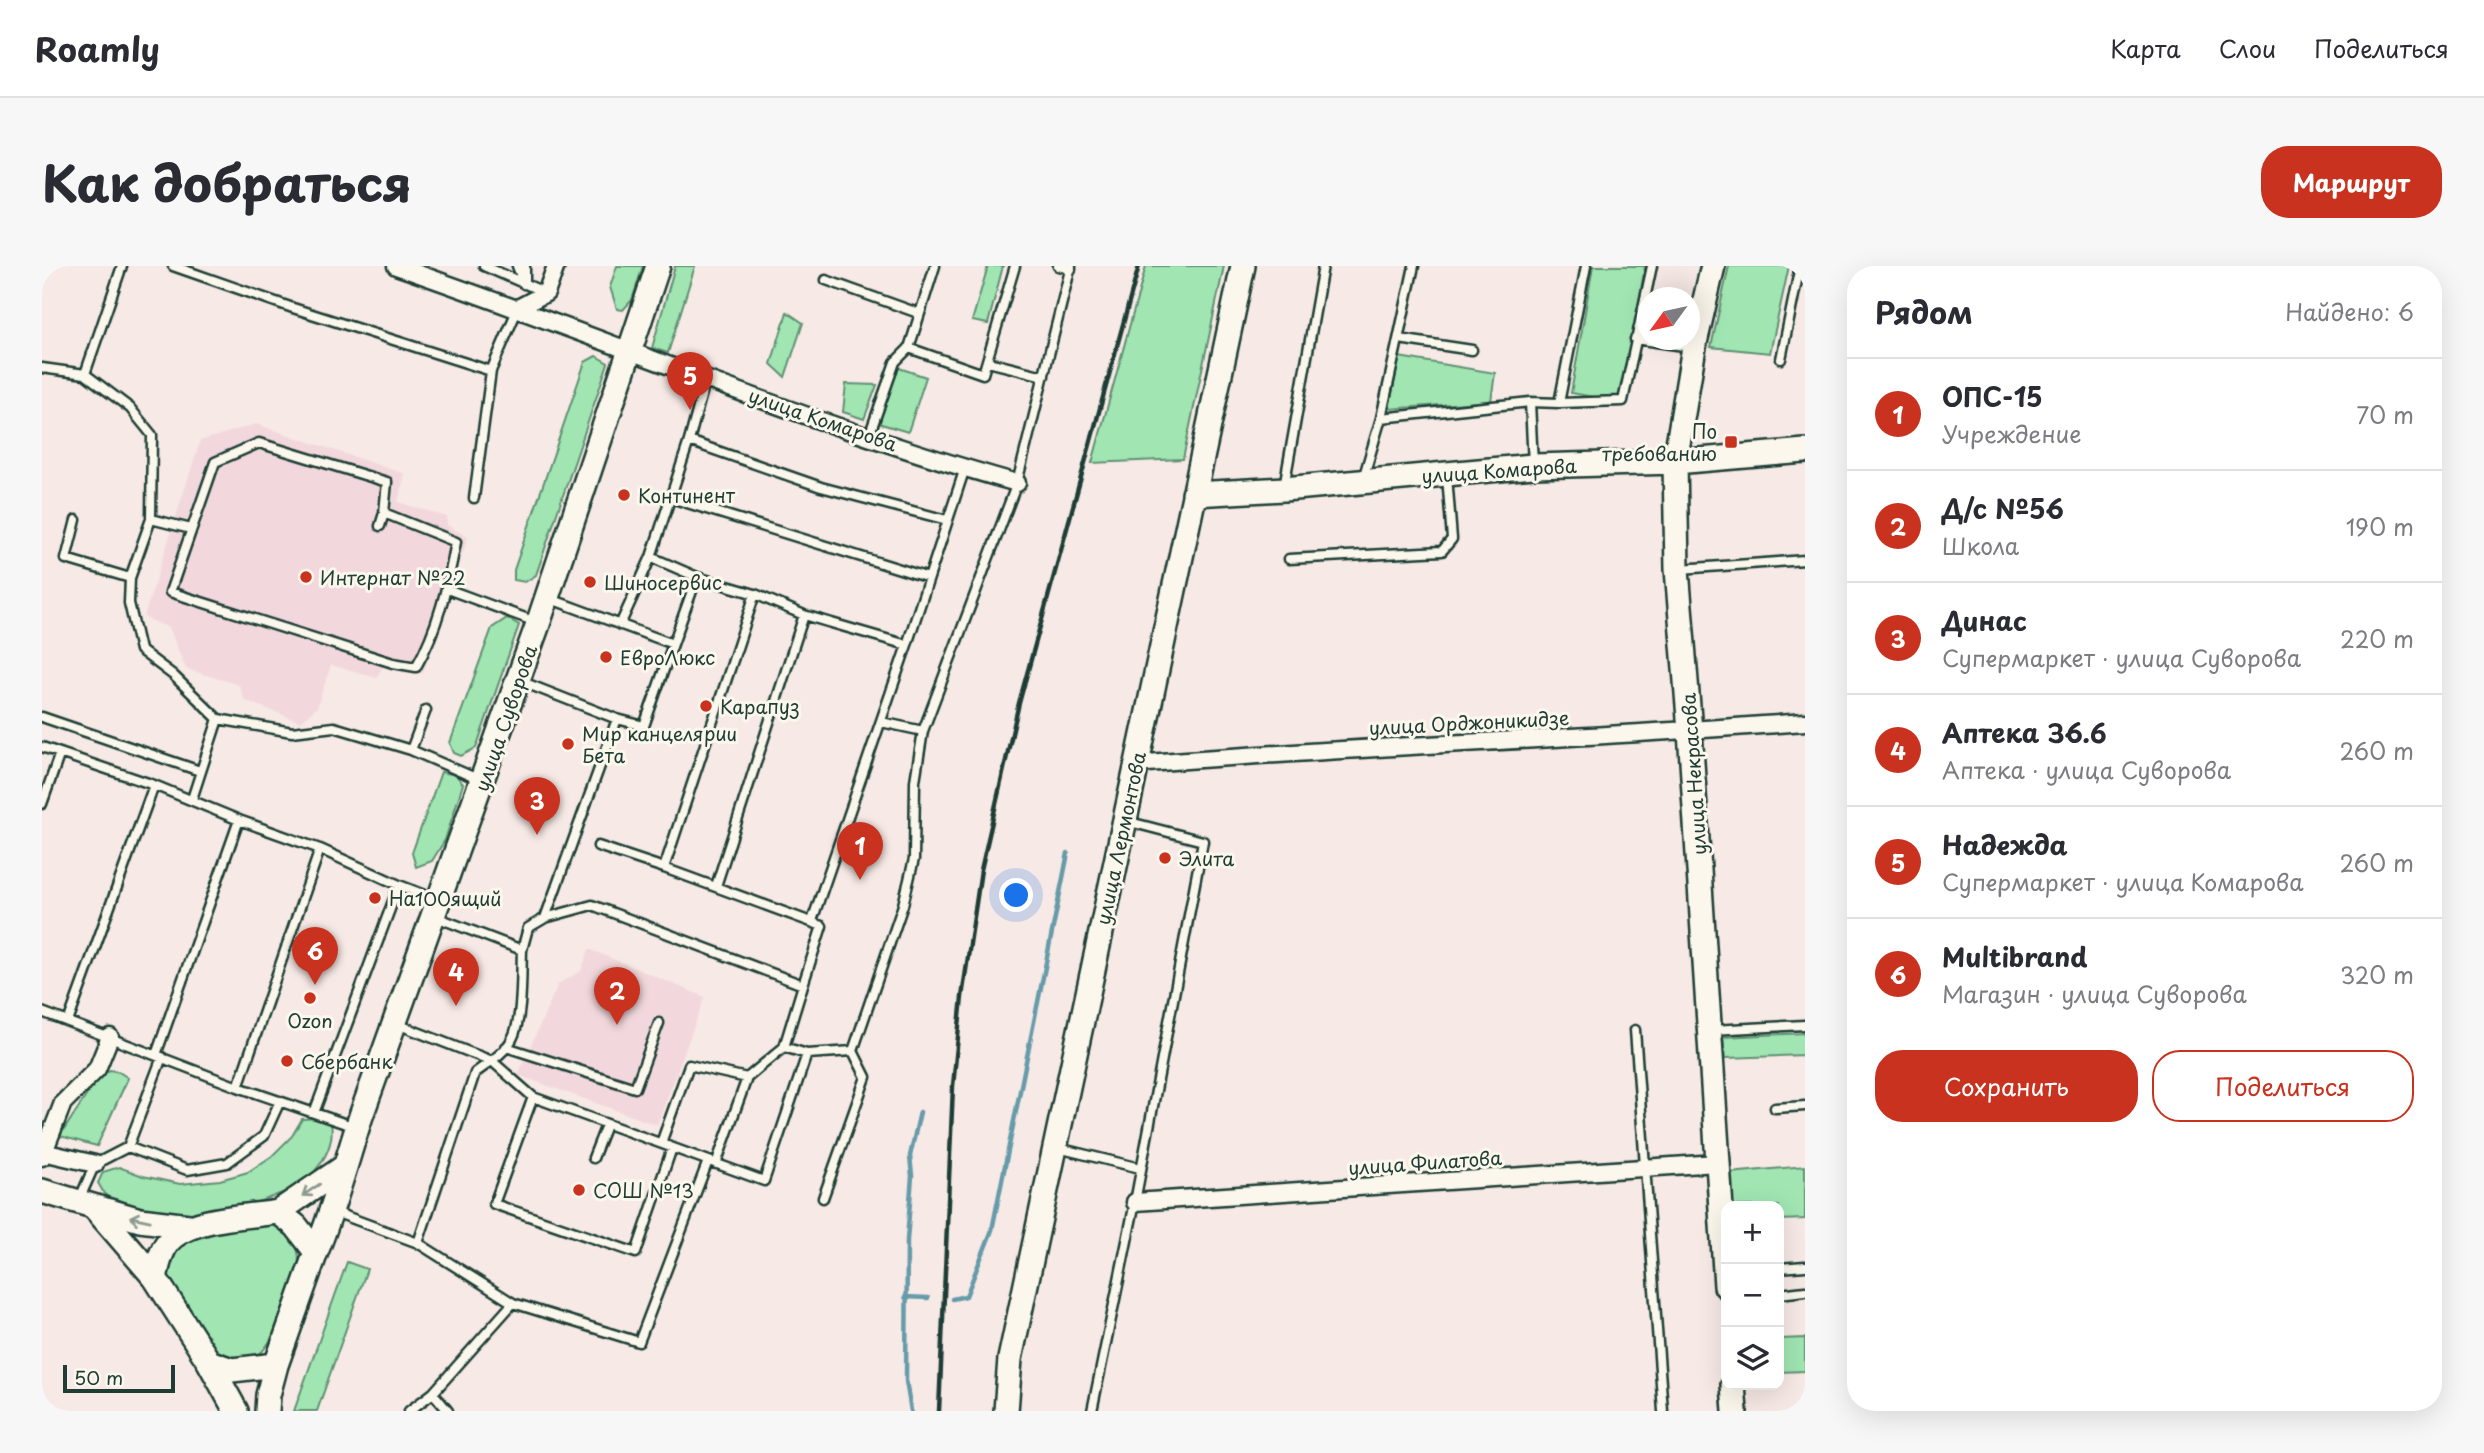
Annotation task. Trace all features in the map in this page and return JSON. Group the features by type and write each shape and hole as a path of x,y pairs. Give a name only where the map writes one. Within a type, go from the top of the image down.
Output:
{"main road":[{"name":"улица Суворова","path":"316,1252 394,1024 538,624 659,266"},
{"name":"улица Лермонтова","path":"1006,1411 1010,1359 1243,266"},
{"name":"улица Некрасова","path":"1700,321 1713,266"},
{"name":"улица Некрасова","path":"1694,350 1675,461 1677,569 1725,1264"},
{"name":"улица Комарова","path":"1194,494 1284,489 1533,466 1675,461 1805,451"},
{"path":"42,1191 140,1220 189,1226 278,1212 344,1167"},
{"path":"85,1204 155,1278 209,1362 236,1411"},
{"path":"267,1411 276,1365 316,1252 296,1226 278,1212"},
{"path":"155,1278 159,1259 167,1244 189,1226"},
{"path":"209,1362 232,1370 276,1365"},
{"path":"1733,1390 1735,1411"}],"street":[{"name":"улица Комарова","path":"396,266 869,436 1017,483"},
{"path":"518,308 546,293 556,266"},
{"name":"улица Орджоникидзе","path":"1136,764 1805,722"},
{"path":"95,1164 43,1154 63,1103 97,1069 110,1037"},
{"name":"улица Филатова","path":"1135,1202 1645,1170 1717,1163"}],"lane":[{"path":"85,374 122,266"},
{"path":"173,266 293,308 491,371"},
{"path":"484,266 546,293"},
{"path":"517,266 524,284"},
{"path":"524,284 526,266"},
{"path":"869,436 895,362 909,348 935,266"},
{"path":"909,348 983,373 1015,266"},
{"path":"823,1198 866,1077 853,1051 903,905 914,859 915,781 923,730 1017,483 1071,268 1058,266"},
{"path":"1284,489 1323,266"},
{"path":"1363,481 1381,418 1414,266"},
{"path":"1559,403 1586,266"},
{"path":"1381,418 1530,402 1623,401 1653,266"},
{"path":"1781,359 1800,266"},
{"path":"826,280 918,313"},
{"path":"474,498 491,371 518,308"},
{"path":"1399,339 1472,350"},
{"path":"988,362 1044,376"},
{"path":"42,368 85,374 130,408 152,435 151,519 130,578 129,603 140,650 173,674 218,719 292,732 334,727 411,750 483,781"},
{"path":"620,625 651,557 689,441 706,378"},
{"path":"1530,402 1533,466"},
{"path":"689,441 821,487 947,520"},
{"path":"380,526 387,482 259,443 215,462 170,592 393,663 416,667 425,651 447,589 456,542 384,513"},
{"path":"812,921 965,468"},
{"path":"1289,559 1442,551 1452,539 1447,473"},
{"path":"671,498 929,578"},
{"path":"151,519 191,529"},
{"path":"76,520 66,559 130,578"},
{"path":"651,557 697,577 755,594 804,615 907,645"},
{"path":"1677,569 1805,560"},
{"path":"518,680 617,719 644,726 697,577"},
{"path":"447,589 538,624"},
{"path":"664,867 755,594"},
{"path":"547,598 673,644"},
{"path":"716,886 804,615"},
{"path":"411,750 426,710"},
{"path":"42,716 200,771"},
{"path":"192,799 218,719"},
{"path":"545,918 617,719"},
{"path":"881,722 923,730"},
{"path":"42,747 192,799 239,820 320,849 399,885 436,908 522,950"},
{"path":"42,804 60,753"},
{"path":"68,1021 153,785"},
{"path":"85,1204 95,1164 128,1147 239,820"},
{"path":"1092,1411 1135,1202 1203,841 1124,821"},
{"path":"332,1211 418,1243 513,1303 639,1342 747,1078 784,1047 822,926 664,867 598,846"},
{"path":"238,1087 320,849"},
{"path":"314,1113 399,885"},
{"path":"418,1243 475,1073 492,1061 513,1039 519,1006 522,950 528,928 545,918 592,905 803,985"},
{"path":"42,1012 238,1087 358,1128"},
{"path":"506,1046 635,1088 659,1023"},
{"path":"394,1024 492,1061 533,1097 764,1181 807,1054"},
{"path":"1711,1030 1805,1025"},
{"path":"1635,1030 1663,1411"},
{"path":"784,1047 807,1054 853,1051"},
{"path":"661,1143 689,1065 747,1078"},
{"path":"533,1097 494,1204 636,1253 672,1148"},
{"path":"128,1147 187,1170 227,1163 264,1136 280,1101"},
{"path":"1775,1108 1805,1106"},
{"path":"593,1158 606,1125"},
{"path":"1055,1147 1140,1168"},
{"path":"1784,1268 1805,1266"},
{"path":"1784,1293 1805,1291"},
{"path":"409,1411 433,1393 513,1303"},
{"path":"433,1393 448,1411"}],"shaded area":[{"name":"Интернат №22","path":"256,424 405,474 398,502 447,517 447,525 468,537 423,673 402,672 383,667 376,678 331,665 317,707 301,722 244,700 239,685 186,669 169,628 144,617 200,441"},
{"path":"589,949 705,997 657,1125 518,1075 558,984 581,971"}],"green space":[{"path":"617,266 643,266 632,300 623,310 617,309 610,287"},
{"path":"675,266 695,266 668,353 652,348"},
{"path":"988,266 1003,266 988,324 972,321"},
{"path":"1146,266 1224,266 1183,459 1092,463"},
{"path":"1593,266 1645,266 1641,287 1637,287 1637,313 1622,402 1571,393"},
{"path":"1729,266 1789,266 1770,353 1711,347"},
{"path":"787,312 803,323 785,377 771,364"},
{"path":"596,356 608,363 536,575 525,582 514,580 514,570 585,362"},
{"path":"1399,357 1495,373 1491,401 1389,409"},
{"path":"896,367 926,377 908,432 878,423"},
{"path":"846,384 877,385 864,419 843,412"},
{"path":"507,618 519,625 476,748 461,756 454,753 450,743 492,628"},
{"path":"441,772 456,775 463,784 445,840 432,861 416,867 412,853"},
{"path":"1805,1033 1805,1055 1726,1058 1723,1037"},
{"path":"110,1070 128,1078 97,1146 60,1136 99,1076"},
{"path":"319,1118 331,1123 332,1132 329,1148 315,1171 295,1187 231,1211 201,1217 158,1212 116,1201 106,1195 98,1183 103,1172 119,1167 143,1176 180,1184 220,1180 248,1172 272,1156 292,1136 302,1119"},
{"path":"1805,1166 1805,1219 1784,1220 1784,1201 1733,1201 1730,1173"},
{"path":"270,1222 280,1227 294,1242 299,1261 297,1275 280,1323 258,1355 241,1359 211,1355 170,1286 169,1264 176,1251 204,1234 240,1225"},
{"path":"347,1262 367,1269 317,1411 294,1411"},
{"path":"1805,1338 1805,1371 1784,1372 1784,1339"}],"waterway":[{"path":"952,1299 966,1296 992,1230 1068,853"},
{"path":"911,1411 906,1381 907,1240 912,1176 910,1156 920,1112"},
{"path":"905,1297 928,1298"}],"railway":[{"path":"939,1411 953,1086 962,997 981,870 1019,703 1139,266"}],"place":[{"name":"Надежда","path":"690,410"},
{"name":"По требованию","path":"1731,442"},
{"name":"Континент","path":"624,495"},
{"name":"Интернат №22","path":"306,577"},
{"name":"Шиносервис","path":"590,582"},
{"name":"ЕвроЛюкс","path":"606,657"},
{"name":"Карапуз","path":"706,706"},
{"name":"Мир канцелярии Бета","path":"568,744"},
{"name":"Динас","path":"537,835"},
{"name":"Элита","path":"1165,858"},
{"name":"ОПС-15","path":"860,880"},
{"name":"На100ящий","path":"375,898"},
{"name":"Multibrand","path":"315,985"},
{"name":"Ozon","path":"310,998"},
{"name":"Аптека 36.6","path":"456,1006"},
{"name":"Д/с №56","path":"617,1025"},
{"name":"Сбербанк","path":"287,1061"},
{"name":"СОШ №13","path":"579,1190"}]}
